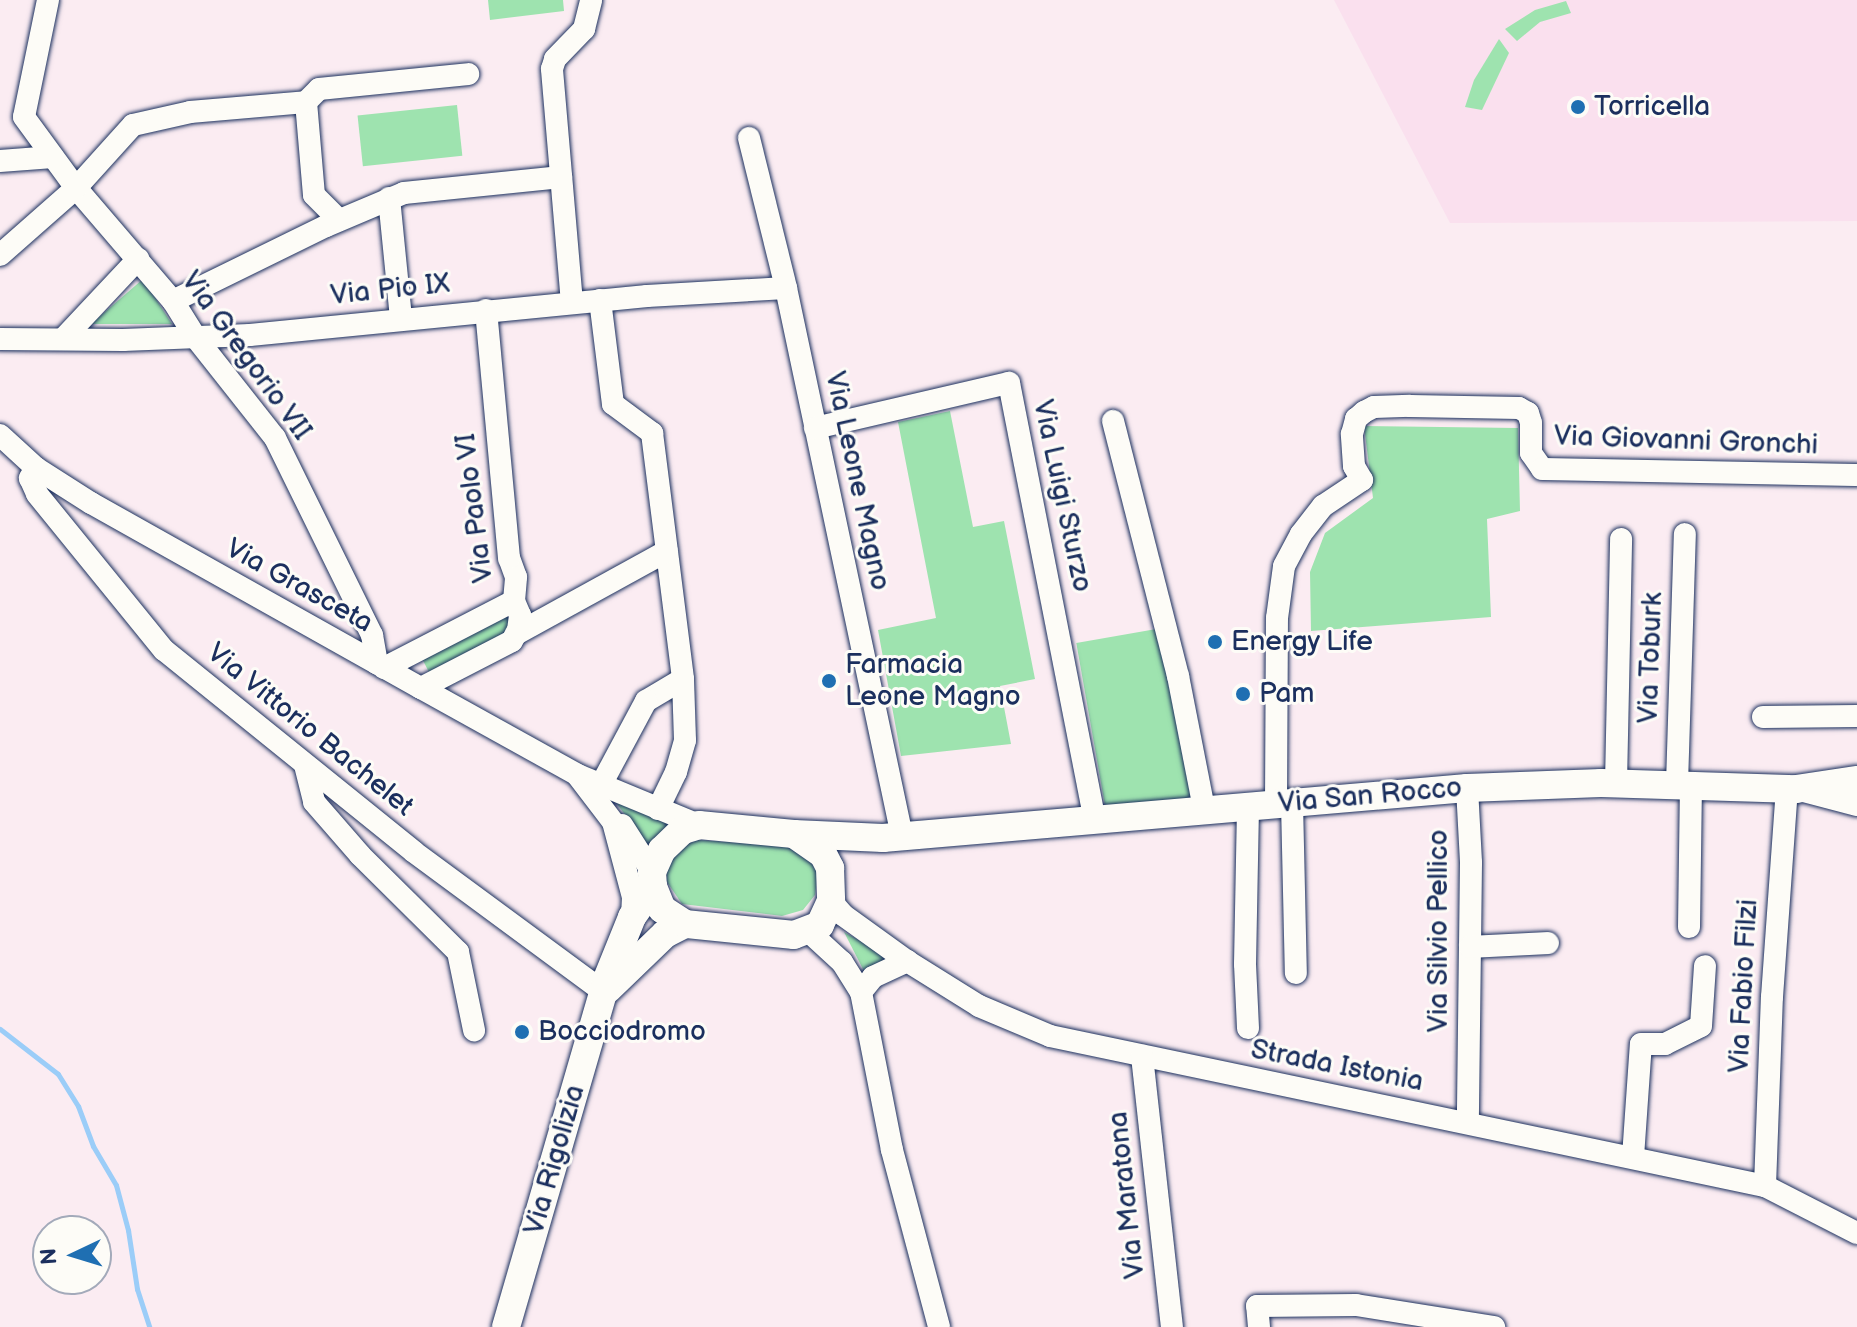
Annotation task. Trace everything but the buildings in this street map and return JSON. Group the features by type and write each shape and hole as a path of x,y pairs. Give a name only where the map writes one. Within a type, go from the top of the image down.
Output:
{"main road":[{"name":"Via San Rocco","path":"893,837 1467,788 1616,783 1792,789 1857,780"},
{"path":"794,834 823,854 830,868 831,901 820,925 794,935 685,924 662,909 652,879 668,844 683,830 699,825 794,834 893,837"},
{"path":"830,868 851,852 893,837"},
{"name":"Via Rigolizia","path":"506,1327 604,992 632,917 652,879"},
{"path":"604,992 665,934 685,924"}],"street":[{"path":"572,303 552,69 555,59 584,29 591,0"},
{"name":"Via Gregorio VII","path":"55,1 24,117 76,188 173,301 196,338 275,438 372,635 381,666"},
{"path":"0,255 76,188 133,125 190,112 306,102 319,89 468,74"},
{"path":"306,102 314,195 339,220"},
{"name":"Via Leone Magno","path":"749,138 786,288 815,428 893,837"},
{"path":"0,161 53,157"},
{"path":"173,301 339,220 404,193 561,177"},
{"path":"389,198 401,318"},
{"path":"63,339 138,259"},
{"name":"Via Pio IX","path":"0,339 196,338 600,300 786,288"},
{"path":"600,300 613,404 652,433 683,679 685,740 676,772 658,809"},
{"name":"Via Paolo VI","path":"381,666 514,601 516,577 508,542 486,310"},
{"name":"Via Luigi Sturzo","path":"815,428 1009,383 1094,818"},
{"name":"Via Giovanni Gronchi","path":"1272,804 1277,618 1284,566 1301,534 1323,506 1362,480 1354,466 1352,434 1356,419 1364,412 1374,407 1464,405 1519,408 1528,413 1531,453 1542,469 1857,475"},
{"path":"1113,421 1178,676 1204,809"},
{"name":"Via Grasceta","path":"0,435 36,468 91,503 578,775"},
{"name":"Via Vittorio Bachelet","path":"36,468 30,478 37,494 164,650 414,852 604,992"},
{"name":"Via Toburk","path":"1685,534 1684,785 1689,927"},
{"path":"1616,783 1621,539"},
{"path":"516,634 667,551"},
{"path":"421,688 512,641 520,615 514,601"},
{"path":"602,783 646,701 683,679"},
{"path":"1763,717 1857,716"},
{"path":"305,765 314,802 360,855 458,952 474,1030"},
{"path":"578,775 699,825"},
{"path":"578,775 606,811 624,827 652,879"},
{"name":"Via Silvio Pellico","path":"1467,788 1470,947 1468,1122"},
{"path":"1792,789 1857,805"},
{"name":"Via Fabio Filzi","path":"1765,1186 1772,997 1792,789"},
{"path":"1272,804 1296,973"},
{"path":"1248,1028 1245,964 1272,804"},
{"path":"606,811 620,841 633,897 632,917"},
{"name":"Strada Istonia","path":"831,901 843,915 907,961 979,1006 1050,1036 1765,1186 1857,1233"},
{"path":"808,931 842,962 861,992 892,1150 939,1327"},
{"path":"1470,947 1548,943"},
{"path":"861,992 873,977 907,961"},
{"path":"1633,1157 1641,1044 1665,1044 1701,1026 1705,966"},
{"name":"Via Maratona","path":"1142,1056 1172,1327"},
{"path":"1258,1316 1356,1305 1494,1327"}],"shaded area":[{"path":"1334,0 1857,0 1857,221 1450,223"}],"green space":[{"path":"488,0 563,0 564,11 490,20"},
{"path":"1566,1 1571,13 1540,22 1517,41 1505,29 1535,10"},
{"path":"1499,39 1509,53 1482,110 1465,107 1474,80"},
{"path":"457,105 462,156 363,166 358,115"},
{"path":"143,279 172,324 91,324"},
{"path":"950,411 973,527 1004,521 1035,679 1000,686 1011,744 901,756 878,630 936,618 898,422"},
{"path":"1364,426 1518,428 1520,511 1487,519 1491,617 1311,631 1310,572 1325,533 1373,498"},
{"path":"505,612 516,634 432,677 420,655"},
{"path":"1162,628 1192,797 1106,812 1076,643"},
{"path":"612,797 676,822 651,850"},
{"path":"698,840 793,846 809,857 818,875 815,895 803,910 782,916 682,904 667,882 666,869 678,847"},
{"path":"844,932 892,958 866,975"}],"waterway":[{"path":"0,1029 58,1074 78,1106 93,1146 116,1185 128,1230 137,1289 149,1327"}],"place":[{"name":"Torricella","path":"1578,107"},
{"name":"Energy Life","path":"1215,642"},
{"name":"Farmacia Leone Magno","path":"829,681"},
{"name":"Pam","path":"1243,694"},
{"name":"Bocciodromo","path":"522,1032"}]}
